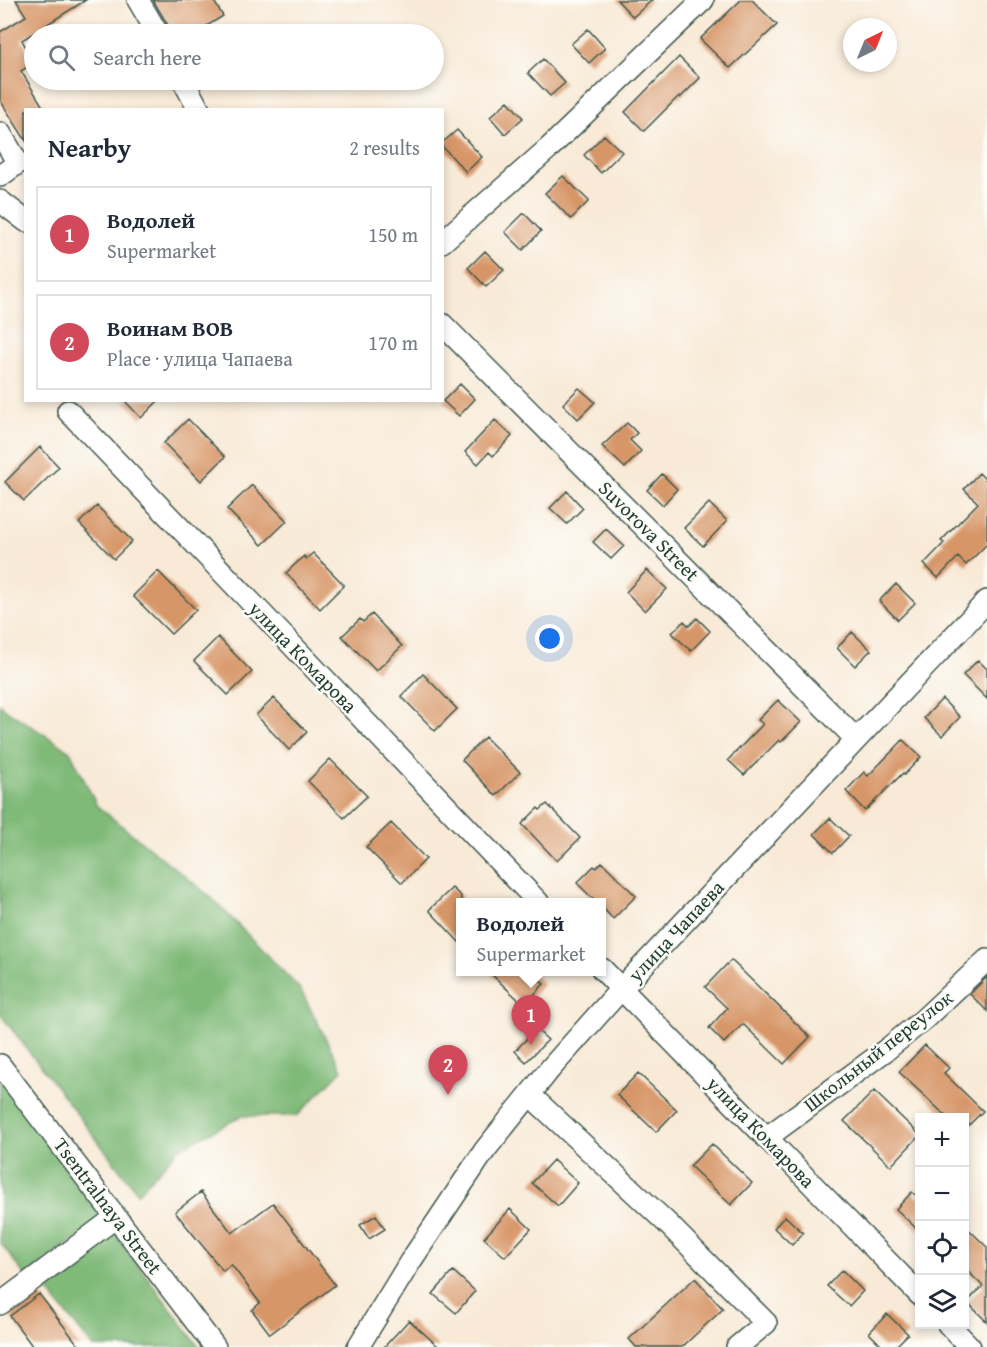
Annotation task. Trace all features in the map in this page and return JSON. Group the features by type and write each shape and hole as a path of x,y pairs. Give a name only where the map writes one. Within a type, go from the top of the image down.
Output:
{"street":[{"path":"138,0 152,24"},
{"path":"444,240 549,148 703,0"},
{"path":"188,90 198,108"},
{"path":"0,133 18,163 0,176"},
{"path":"0,201 24,219"},
{"name":"Suvorova Street","path":"444,326 856,738"},
{"name":"улица Комарова","path":"68,411 533,898"},
{"name":"улица Чапаева","path":"357,1347 410,1262 485,1150 550,1069 621,989 987,601"},
{"name":"Школьный переулок","path":"766,1138 886,1050 923,1020 987,960"},
{"name":"улица Комарова","path":"606,973 915,1290"},
{"name":"Tsentralnaya Street","path":"0,1065 215,1347"},
{"path":"530,1095 667,1223 766,1323 737,1347"},
{"path":"0,1304 116,1217"},
{"path":"953,1329 970,1347"}],"green space":[{"path":"0,704 70,751 97,806 211,897 300,989 342,1070 297,1116 242,1116 178,1149 138,1193 0,1014"},
{"path":"0,1080 101,1214 97,1223 25,1276 0,1242"},
{"path":"113,1231 199,1347 93,1347 43,1285"}],"building":[{"path":"16,0 86,0 48,24 24,24 24,39 22,40 24,69 21,71 24,76 24,90 33,90 44,108 24,108 24,138 0,100 0,32 26,16"},
{"path":"153,0 213,0 223,16 210,24 167,24"},
{"path":"617,0 652,0 633,17"},
{"path":"741,0 752,0 777,25 730,68 700,39"},
{"path":"588,29 605,48 589,63 571,44"},
{"path":"679,57 700,78 644,131 625,112"},
{"path":"543,59 565,83 550,96 528,73"},
{"path":"508,101 523,118 505,134 490,117"},
{"path":"457,130 482,157 466,172 444,148 444,141"},
{"path":"604,135 622,152 601,173 584,155"},
{"path":"563,176 589,201 571,219 545,193"},
{"path":"524,213 541,231 523,250 505,232"},
{"path":"485,251 504,270 486,287 468,268"},
{"path":"460,384 475,399 459,416 444,400"},
{"path":"579,388 595,402 578,419 563,404"},
{"path":"126,402 157,402 141,418"},
{"path":"188,419 225,457 201,481 164,443"},
{"path":"495,420 512,436 493,456 489,452 478,464 465,452"},
{"path":"627,423 637,433 630,440 641,451 625,468 602,446"},
{"path":"40,447 59,467 24,501 5,482"},
{"path":"979,473 987,481 987,544 966,565 958,557 938,578 924,564 944,543 941,541 978,503 964,489"},
{"path":"662,474 677,489 663,505 647,490"},
{"path":"252,485 287,521 262,545 227,509"},
{"path":"567,491 583,508 567,524 550,508"},
{"path":"709,503 727,521 703,546 684,528"},
{"path":"97,506 132,541 114,559 79,523"},
{"path":"606,529 624,546 611,559 593,542"},
{"path":"313,553 344,585 320,609 286,573 304,556 306,559"},
{"path":"647,570 667,589 645,611 626,592"},
{"path":"158,571 196,610 171,634 133,596"},
{"path":"896,584 915,603 898,620 879,601"},
{"path":"372,614 402,646 376,671 342,636 360,619 363,622"},
{"path":"697,618 710,631 691,651 672,633 684,621 689,626"},
{"path":"852,632 871,650 855,666 837,648"},
{"path":"218,637 252,672 228,695 194,661"},
{"path":"978,660 987,669 987,699 963,675"},
{"path":"423,674 457,709 435,731 401,696"},
{"path":"274,698 307,732 289,750 256,715"},
{"path":"942,699 960,717 942,736 924,718"},
{"path":"778,700 801,722 744,775 728,760 763,724 758,720"},
{"path":"485,737 520,772 496,796 462,760"},
{"path":"903,740 921,757 865,811 846,791 864,772 868,776"},
{"path":"330,759 367,796 344,818 308,781"},
{"path":"547,804 580,838 557,861 522,824 538,808 540,810"},
{"path":"830,818 849,836 833,853 814,834"},
{"path":"391,823 426,859 402,883 366,847"},
{"path":"602,862 636,896 613,919 606,911 606,898 592,898 577,883 594,866 596,868"},
{"path":"452,888 461,896 461,898 456,898 456,939 429,910"},
{"path":"731,960 810,1037 784,1064 743,1024 724,1043 709,1028 727,1008 705,987"},
{"path":"493,976 535,976 544,984 524,1005"},
{"path":"987,977 987,1011 970,994"},
{"path":"536,1029 548,1040 526,1062 515,1051"},
{"path":"925,1045 949,1068 944,1073 983,1111 969,1125 969,1113 943,1113 899,1072"},
{"path":"638,1073 677,1110 656,1132 617,1095"},
{"path":"874,1091 915,1130 915,1140 891,1166 844,1121"},
{"path":"712,1144 752,1183 731,1205 690,1166"},
{"path":"553,1160 578,1183 558,1206 532,1183"},
{"path":"201,1192 232,1233 273,1203 335,1285 270,1334 252,1310 260,1303 231,1264 223,1271 175,1212"},
{"path":"912,1192 915,1195 915,1227 896,1209"},
{"path":"510,1209 531,1229 505,1257 484,1238"},
{"path":"376,1215 385,1229 369,1239 360,1225"},
{"path":"785,1216 803,1233 792,1245 774,1228"},
{"path":"969,1230 987,1247 987,1322 969,1304 969,1300 983,1286 969,1273"},
{"path":"842,1270 863,1291 849,1306 827,1286"},
{"path":"453,1271 475,1291 456,1313 433,1294"},
{"path":"695,1278 723,1309 682,1347 636,1347 629,1339"},
{"path":"39,1294 80,1347 33,1347 10,1316"},
{"path":"887,1314 908,1334 895,1347 883,1347 869,1333"},
{"path":"409,1320 439,1347 384,1347"}],"place":[{"name":"Водолей","path":"531,1045"},
{"name":"Воинам ВОВ","path":"448,1095"}]}
